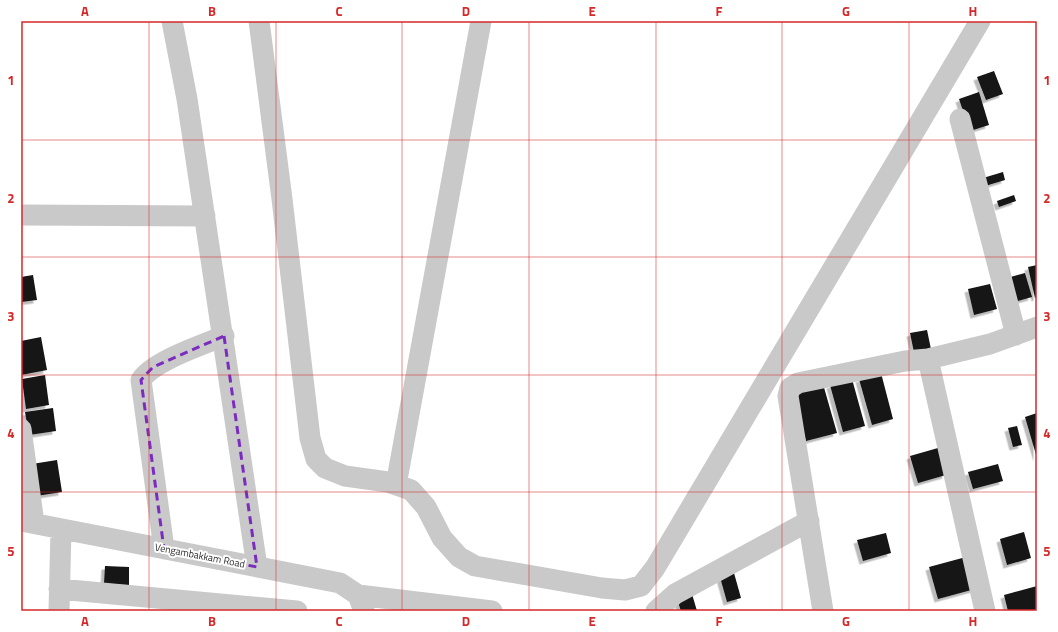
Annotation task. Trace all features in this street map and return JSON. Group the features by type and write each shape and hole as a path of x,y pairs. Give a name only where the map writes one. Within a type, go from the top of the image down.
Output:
{"street":[{"path":"172,21 187,99 224,336 257,567"},
{"path":"259,21 282,199 308,424 310,438 316,458 325,468 345,476 388,482 411,490 426,507 442,538 459,558 475,566 602,588 625,590 641,586 654,568 980,21"},
{"path":"396,485 481,21"},
{"path":"960,118 1016,335"},
{"path":"21,215 205,216"},
{"path":"823,611 788,396 790,388 798,383 905,361 928,358 990,344 1037,327"},
{"path":"164,548 141,380 153,367 224,336"},
{"path":"928,358 985,611"},
{"path":"21,429 27,522"},
{"path":"656,611 675,594 809,520"},
{"name":"Vengambakkam Road","path":"27,522 340,583 361,603"},
{"path":"59,611 61,528"},
{"path":"59,589 195,606 297,611"},
{"path":"361,603 492,611"}],"highlighted area":[{"path":"224,336 257,567 164,549 141,380 153,367"}],"building":[{"path":"994,71 1003,94 986,100 977,77"},
{"path":"979,92 989,125 970,131 959,99"},
{"path":"1003,172 1005,180 985,186 983,178"},
{"path":"1014,195 1016,201 999,207 997,201"},
{"path":"1037,265 1037,297 1035,298 1028,267"},
{"path":"1025,273 1032,297 1014,302 1007,278"},
{"path":"33,275 37,300 21,302 21,277"},
{"path":"990,284 997,309 974,315 968,289"},
{"path":"927,330 932,354 915,357 910,333"},
{"path":"41,337 47,370 21,375 21,341"},
{"path":"881,373 893,419 872,425 859,379"},
{"path":"45,375 49,405 26,409 22,379"},
{"path":"852,379 865,426 843,432 830,385"},
{"path":"823,384 837,433 806,441 793,392"},
{"path":"53,408 56,431 29,435 25,412"},
{"path":"1037,413 1037,458 1025,417"},
{"path":"1017,426 1022,445 1013,447 1008,428"},
{"path":"938,448 946,475 918,483 910,456"},
{"path":"57,460 62,492 36,496 32,464"},
{"path":"998,464 1003,481 973,489 968,472"},
{"path":"1024,532 1031,558 1007,565 1000,539"},
{"path":"886,533 891,553 863,561 857,540"},
{"path":"966,557 975,589 938,599 929,567"},
{"path":"105,566 129,567 129,585 104,584"},
{"path":"734,573 741,598 727,602 720,577"},
{"path":"1037,586 1037,611 1008,611 1004,595"},
{"path":"692,594 697,611 681,611 677,599"}]}
